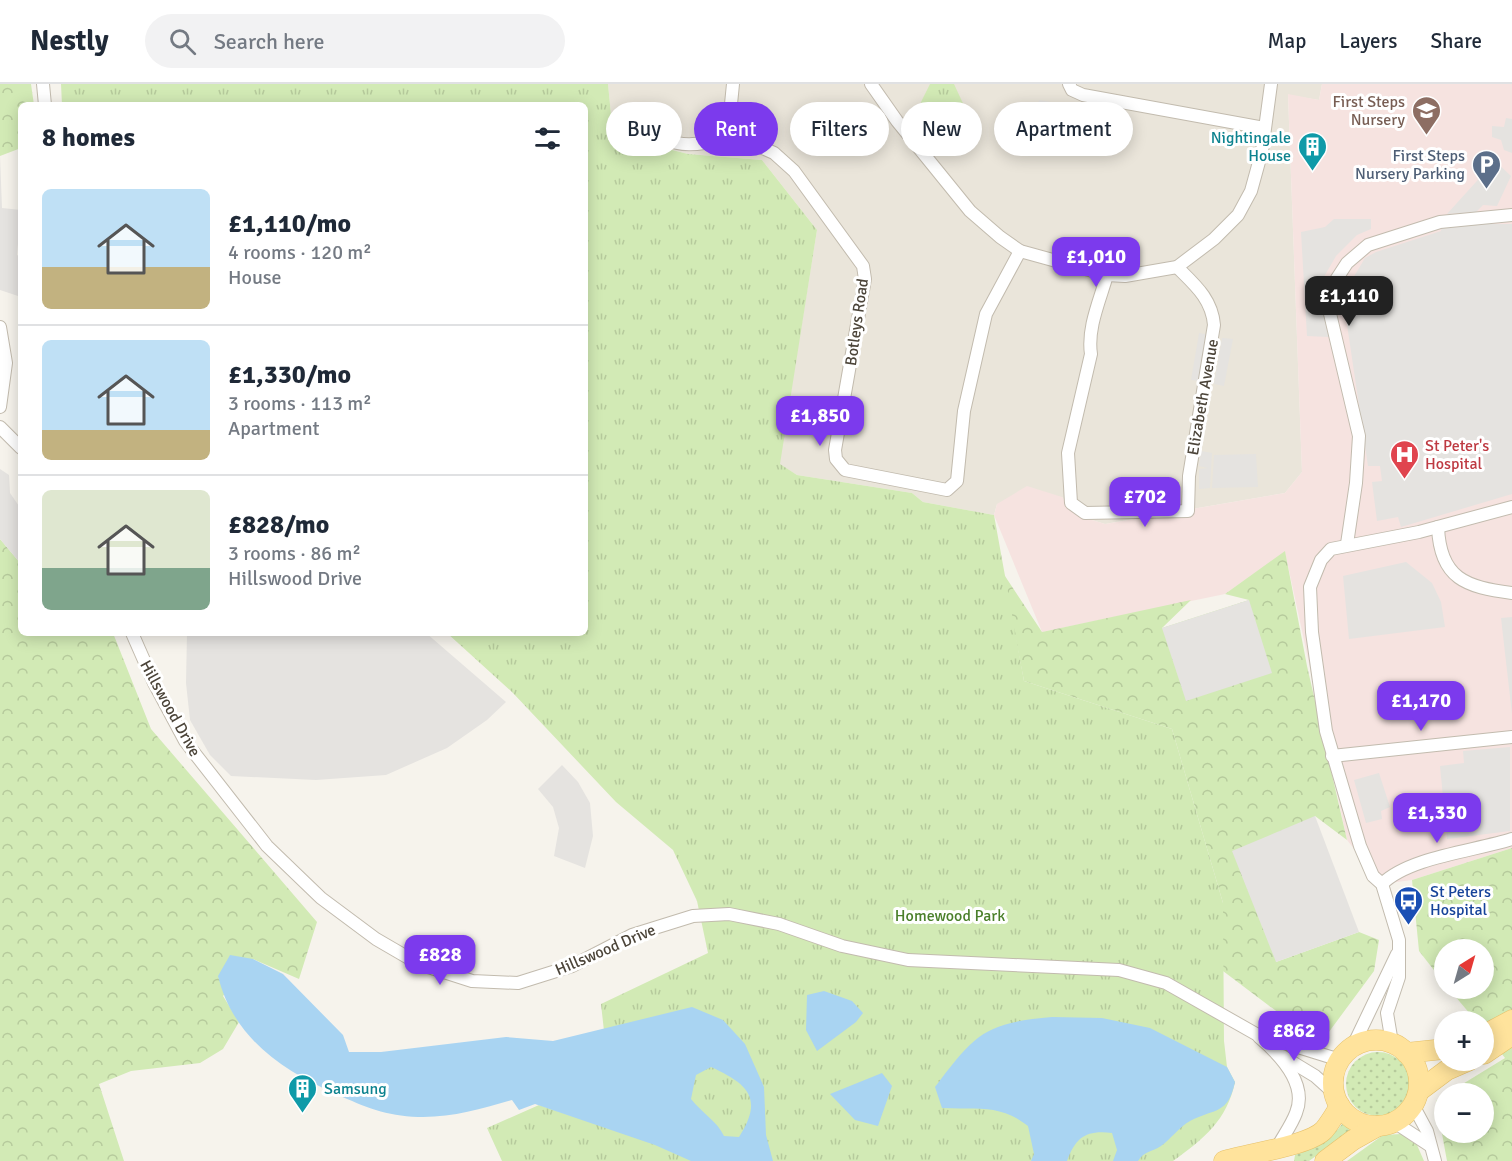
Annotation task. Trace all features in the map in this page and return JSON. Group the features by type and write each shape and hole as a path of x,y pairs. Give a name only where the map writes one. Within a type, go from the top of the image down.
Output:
{"main road":[{"path":"1494,1030 1512,1020"},
{"path":"1494,1047 1512,1035"},
{"path":"1386,1124 1359,1123 1337,1100 1333,1082 1346,1054 1375,1041 1399,1048 1434,1049"},
{"path":"1399,1048 1414,1064 1416,1098"},
{"path":"1324,1161 1353,1140 1386,1124 1446,1071"},
{"path":"1224,1161 1278,1146 1309,1141 1323,1131 1337,1100"}],"street":[{"path":"42,84 45,102"},
{"path":"731,102 734,84"},
{"path":"871,84 970,212 1020,251 1107,275 1142,274 1177,267 1214,239 1245,204 1262,151 1271,84"},
{"path":"1069,84 1072,90 1083,95 1264,128"},
{"name":"Botleys Road","path":"777,156 794,171 863,266 865,279 835,450 839,465 852,474 947,490 957,481 964,411 986,314 1020,251"},
{"path":"1347,544 1356,483 1359,436 1327,300 1332,286 1347,263 1368,245 1440,222 1512,215"},
{"name":"Elizabeth Avenue","path":"1107,275 1095,316 1085,385 1068,453 1071,502 1085,513 1188,511 1189,476 1214,325 1213,311 1205,295 1177,267"},
{"path":"0,327 6,363 0,407"},
{"path":"0,427 18,445"},
{"path":"1399,1048 1387,1013 1399,977 1396,928 1382,884 1373,876 1360,846 1332,756 1326,731 1312,632 1310,587 1321,560 1331,549 1438,527 1512,507"},
{"path":"1438,527 1439,550 1449,570 1467,583 1512,593"},
{"name":"Hillswood Drive","path":"133,636 154,683 185,741 267,846 321,898 376,939 419,964 472,981 518,983 572,966 632,935 693,916 729,914 779,924 842,946 908,960 1119,970 1166,983 1256,1034 1278,1053 1315,1076 1337,1100"},
{"path":"1332,756 1512,737"},
{"path":"1382,884 1390,876 1425,862 1512,838"},
{"path":"1346,1054 1398,953"},
{"name":"Hillswood Drive","path":"1256,1034 1346,1054"},
{"name":"Hillswood Drive","path":"1278,1053 1289,1070 1298,1096 1297,1111 1278,1146"},
{"path":"1416,1098 1435,1161"},
{"path":"1386,1124 1429,1145"}],"shaded area":[{"path":"608,84 1322,84 1319,100 1288,95 1302,472 1285,493 1105,524 1076,515 1062,497 997,504 994,515 923,502 912,493 797,475 779,464 817,230 762,160 713,156 778,156 778,102 694,102 694,154 682,152 682,102 610,102"},
{"name":"St Peter's Hospital","path":"1322,84 1512,84 1512,848 1412,880 1382,884 1347,840 1285,552 1225,594 1042,632 994,515 997,504 1027,486 1062,497 1076,515 1105,524 1285,493 1302,472 1288,94 1319,100"},
{"path":"1506,118 1512,119 1512,153 1504,150 1501,140 1492,137 1492,126 1504,127"},
{"path":"0,156 2,208 18,210 18,296 0,290"},
{"name":"First Steps Nursery Parking","path":"1495,161 1511,176 1497,206 1483,205 1476,212 1447,214"},
{"path":"1334,219 1371,219 1371,229 1357,235 1336,256 1321,282 1329,337 1307,336 1301,232 1325,227"},
{"path":"1465,224 1512,224 1512,494 1401,527 1398,517 1377,521 1372,482 1382,481 1380,466 1368,466 1344,304 1349,285 1365,258 1376,252 1441,231 1441,227"},
{"path":"1199,333 1210,335 1201,381 1191,380"},
{"path":"1222,338 1233,339 1224,386 1214,384"},
{"path":"1201,451 1212,453 1210,488 1199,489 1199,469 1208,468 1199,466"},
{"path":"1256,454 1258,487 1212,488 1214,455"},
{"path":"0,469 9,475 10,493 18,505 18,560 0,539"},
{"path":"1406,562 1432,583 1441,602 1445,627 1349,639 1343,576"},
{"path":"1249,600 1272,673 1186,701 1162,628"},
{"path":"1512,617 1512,714 1501,618"},
{"path":"187,636 429,636 506,702 487,720 447,748 386,775 316,780 231,776 210,755 190,720 186,683"},
{"path":"1510,747 1510,831 1447,839 1440,766 1464,763 1463,751"},
{"path":"562,765 578,782 590,803 593,836 585,868 554,856 559,828 553,807 538,789"},
{"path":"1379,773 1390,807 1381,811 1382,819 1366,823 1354,780"},
{"path":"1315,816 1359,932 1276,962 1232,851"}],"green space":[{"path":"0,84 31,84 34,102 18,102 18,149 0,156"},
{"name":"Homewood Park","path":"61,84 608,84 610,102 606,102 606,156 682,156 682,152 694,156 762,160 817,230 780,464 797,475 912,493 923,502 994,515 1024,681 1172,729 1223,903 1224,1041 1227,1067 1235,1082 1226,1107 1213,1128 1173,1161 502,1161 487,1128 539,1105 615,1130 601,1004 708,953 697,901 673,850 616,802 512,692 450,636 588,636 588,102 62,102"},
{"path":"930,84 954,84 962,102 921,102"},
{"path":"0,539 18,560 18,636 114,636 151,729 317,922 299,979 253,959 223,996 239,1022 223,1049 200,1063 131,1071 99,1084 124,1161 0,1161"},
{"path":"1285,551 1307,666 1347,840 1315,816 1276,962 1359,932 1379,940 1374,971 1320,1044 1223,971 1223,903 1172,729 1024,681 1003,573 1042,632 1191,600 1162,628 1249,600 1225,594"},
{"path":"1512,848 1512,1161 1447,1161 1444,1143 1494,1143 1494,1083 1464,1083 1484,1071 1494,1071 1494,1065 1505,1058 1494,1044 1494,1011 1468,1011 1457,999 1494,999 1494,939 1434,939 1434,970 1419,951 1412,880"},
{"path":"1378,1052 1390,1054 1401,1061 1408,1072 1410,1084 1408,1096 1401,1107 1390,1114 1378,1116 1366,1114 1355,1107 1348,1096 1346,1084 1348,1072 1355,1061 1366,1054"},
{"path":"1343,1123 1351,1131 1309,1161 1294,1161 1295,1155 1322,1143"},
{"path":"1401,1134 1417,1145 1424,1161 1347,1161 1383,1135"}],"water":[{"path":"230,955 253,959 283,974 343,1035 349,1052 381,1052 506,1037 553,1041 692,1007 723,1020 745,1044 764,1087 766,1135 773,1161 691,1161 655,1145 535,1104 519,1110 512,1100 466,1112 430,1117 396,1115 376,1110 316,1085 278,1062 262,1049 235,1017 225,998 218,976","holes":["711,1067 743,1086 751,1102 750,1112 739,1137 724,1136 691,1099 696,1075"]},
{"path":"824,991 852,1001 863,1013 856,1022 817,1051 806,1030 807,995"},
{"path":"1052,1017 1102,1018 1150,1028 1227,1067 1235,1082 1229,1100 1219,1109 1186,1124 1165,1143 1146,1153 1138,1161 1113,1161 1117,1150 1112,1133 1103,1132 1089,1134 1078,1141 1067,1161 1031,1161 1034,1154 1028,1126 1017,1119 987,1109 942,1108 935,1087 972,1043 983,1034 1011,1023"},
{"path":"882,1073 892,1086 878,1126 855,1120 830,1094"}],"place":[{"name":"First Steps Nursery","path":"1426,136"},
{"name":"Nightingale House","path":"1312,172"},
{"name":"First Steps Nursery Parking","path":"1486,190"},
{"name":"St Peter's Hospital","path":"1404,480"},
{"name":"St Peters Hospital","path":"1409,926"},
{"name":"Samsung","path":"303,1114"}]}
